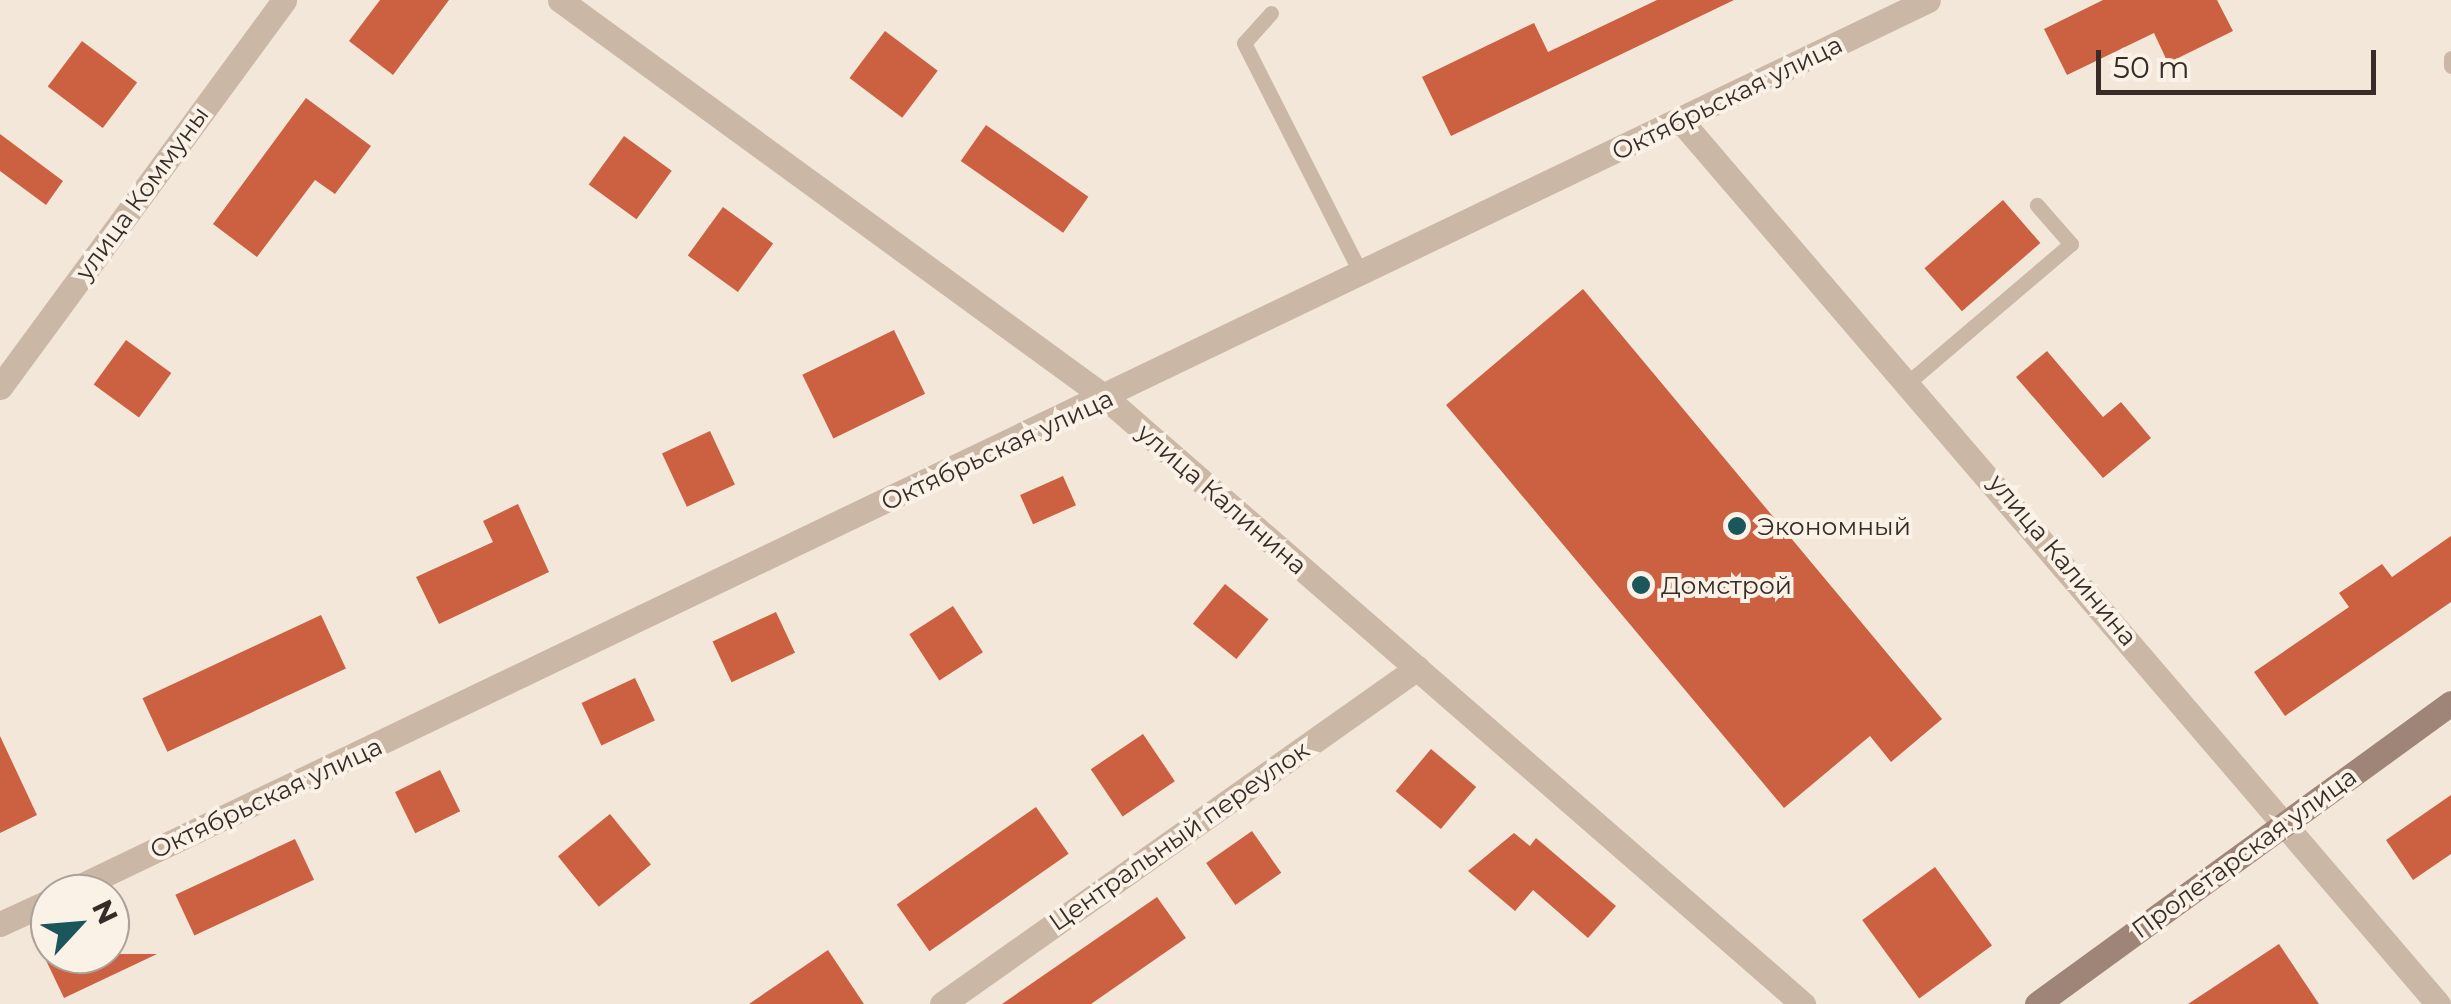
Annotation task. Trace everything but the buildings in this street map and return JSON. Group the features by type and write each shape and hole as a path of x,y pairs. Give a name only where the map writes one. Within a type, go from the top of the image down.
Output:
{"street":[{"name":"улица Коммуны","path":"0,386 284,0"},
{"name":"улица Калинина","path":"560,0 1106,398 1803,1004"},
{"name":"Октябрьская улица","path":"106,874 1106,398 1928,0"},
{"name":"улица Калинина","path":"1681,121 1910,380 2438,1004"},
{"name":"Центральный переулок","path":"942,1004 1417,668"},
{"name":"Пролетарская улица","path":"2038,1004 2451,703"},
{"path":"0,924 30,910"}],"lane":[{"path":"1272,13 1244,43 1361,274"},
{"path":"1910,380 2070,244 2037,204"}],"place":[{"name":"Экономный","path":"1737,526"},
{"name":"Домстрой","path":"1641,585"}]}
